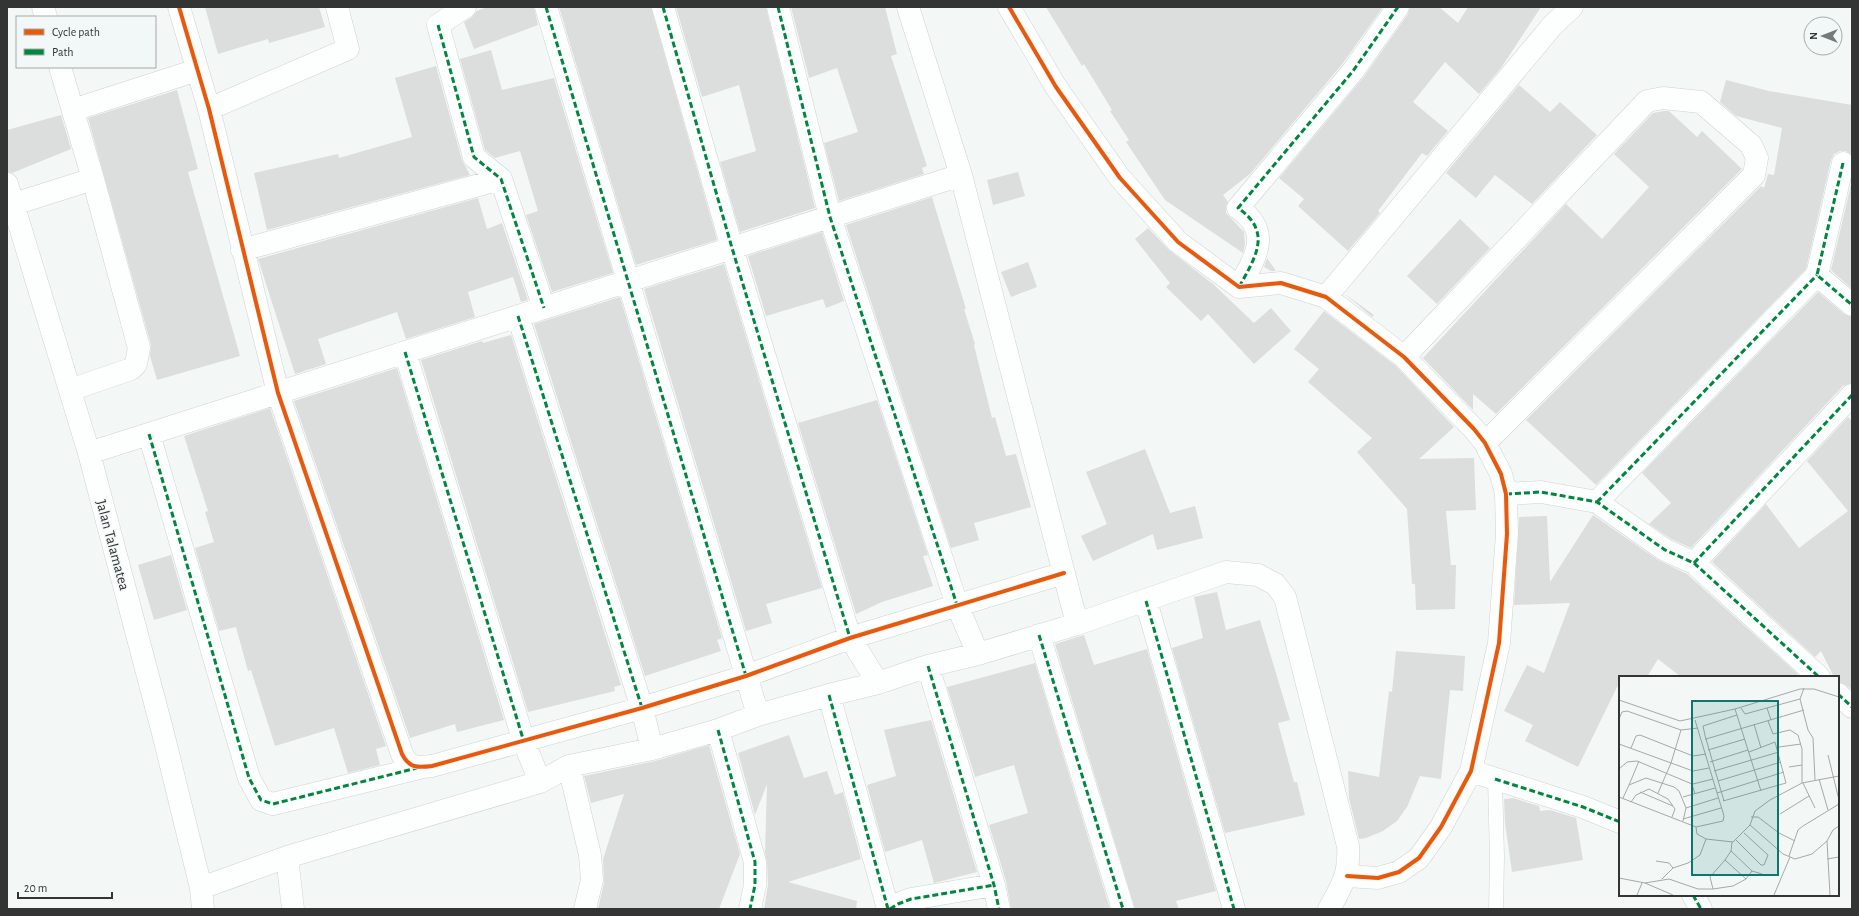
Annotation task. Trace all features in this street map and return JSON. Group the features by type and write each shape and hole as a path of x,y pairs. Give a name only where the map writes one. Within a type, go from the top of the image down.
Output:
{"street":[{"path":"179,7 209,109 242,250 278,393 402,754 406,762 411,766 419,768"},
{"path":"209,109 348,49 337,7"},
{"path":"465,7 438,25 474,157 501,179 544,308"},
{"path":"546,7 758,715"},
{"path":"663,7 732,248 850,638 878,683"},
{"path":"778,7 830,217 957,605 978,654"},
{"path":"908,7 961,175 1077,624"},
{"path":"1009,7 1056,87 1120,178 1178,242 1239,287 1281,283 1326,297 1404,357 1474,429 1485,443 1502,474 1506,494 1507,534 1499,643 1471,771 1441,827 1419,858 1399,872 1378,878 1347,876"},
{"path":"1239,287 1253,261 1258,243 1254,221 1238,208 1353,71 1398,7"},
{"path":"1326,297 1552,26 1572,7"},
{"path":"60,68 93,179 139,348 136,364 131,369 70,390"},
{"path":"73,110 197,70"},
{"path":"1404,357 1647,101 1662,98 1702,102 1751,145 1756,158 1754,175 1485,443"},
{"path":"1596,502 1817,275 1843,163"},
{"path":"89,453 961,175"},
{"path":"10,194 93,179"},
{"path":"242,250 501,179"},
{"name":"Jalan Talamatea","path":"10,194 89,453 163,733 202,899"},
{"path":"1817,275 1852,305"},
{"path":"518,316 642,708 652,749"},
{"path":"405,352 524,742 540,782"},
{"path":"1694,563 1852,395"},
{"path":"150,434 249,778 261,800 273,804 524,742 642,708 746,676 850,638 1064,573"},
{"path":"1506,494 1541,492 1596,502 1665,550 1694,563 1818,676"},
{"path":"202,899 287,857 540,782 569,766 652,749 718,730 758,715 829,694 878,683 928,666 978,654 1039,636 1146,602 1226,572 1258,575 1275,584 1285,597 1348,846 1349,859 1347,876 1329,909"},
{"path":"1146,602 1234,909"},
{"path":"1039,636 1123,909"},
{"path":"928,666 994,885 999,909"},
{"path":"829,694 889,909 898,904 911,900 994,885"},
{"path":"1839,695 1852,707"},
{"path":"718,730 755,862 755,885 750,909"},
{"path":"569,766 590,854 592,880 585,909"},
{"path":"1471,771 1583,808 1619,822"},
{"path":"287,857 293,909"},
{"path":"1694,896 1701,909"}],"lane":[{"path":"1495,779 1497,857 1496,909"}],"building":[{"path":"205,7 319,7 325,27 269,43 268,39 218,54"},
{"path":"487,7 534,7 538,25 474,49 464,22 472,17 477,11"},
{"path":"559,7 651,7 717,240 636,265"},
{"path":"676,7 766,7 815,208 740,232 720,162 756,151 739,85 702,97"},
{"path":"791,7 885,7 897,54 891,56 927,166 922,168 924,174 839,201 824,143 858,132 837,68 809,78"},
{"path":"1046,7 1383,7 1343,63 1250,174 1223,195 1228,202 1226,206 1226,213 1244,232 1245,244 1243,253 1165,200 1126,142 1129,140 1110,111 1112,110 1084,64 1082,66"},
{"path":"1410,7 1439,7 1458,23 1468,7 1541,7 1501,68 1479,94 1445,62 1413,102 1448,131 1427,156 1422,153 1378,211 1380,213 1348,251 1298,206 1304,199 1279,178 1363,78 1408,14"},
{"path":"491,50 502,90 554,78 613,273 552,292 526,215 538,211 520,151 495,158 485,150 460,59"},
{"path":"436,66 462,160 470,175 267,230 254,173 338,154 339,158 412,137 395,78"},
{"path":"1726,80 1769,91 1852,105 1852,155 1846,151 1840,151 1834,154 1831,160 1806,269 1596,485 1526,420 1761,186 1764,188 1768,174 1774,175 1782,128 1736,116 1720,102"},
{"path":"1519,85 1550,112 1560,102 1597,135 1532,204 1495,175 1476,198 1446,173"},
{"path":"177,90 198,169 188,172 240,356 157,380 150,356 151,345 88,118"},
{"path":"1669,111 1697,137 1702,131 1742,169 1496,414 1473,394 1473,410 1423,358 1566,204 1602,239 1649,187 1614,154 1653,113"},
{"path":"61,115 71,149 12,173 7,172 7,130"},
{"path":"1018,172 1025,196 993,205 987,180"},
{"path":"1852,180 1852,289 1831,270"},
{"path":"932,197 966,309 964,309 975,344 992,418 995,417 1006,456 1016,454 1031,507 974,523 979,540 951,548 846,225"},
{"path":"478,198 487,229 502,223 528,300 521,302 513,277 468,292 475,317 406,339 397,312 318,339 326,364 295,374 258,259"},
{"path":"1460,219 1490,248 1437,304 1407,276"},
{"path":"1148,228 1169,250 1213,284 1254,323 1271,308 1291,331 1254,364 1208,314 1201,321 1166,287 1170,283 1135,239"},
{"path":"822,232 844,301 826,308 823,299 766,316 748,256"},
{"path":"1267,258 1276,271 1271,271 1264,267"},
{"path":"1028,262 1037,287 1011,297 1001,272"},
{"path":"724,264 822,588 766,604 772,623 746,631 644,289"},
{"path":"1818,292 1844,314 1852,317 1852,383 1843,386 1691,548 1671,539 1649,524 1671,503 1642,473"},
{"path":"1345,294 1374,315 1372,317"},
{"path":"620,297 722,638 717,640 721,651 645,676 534,324"},
{"path":"1324,311 1396,366 1454,427 1419,459 1474,458 1476,510 1446,511 1451,565 1456,565 1455,609 1416,610 1415,584 1412,584 1407,509 1357,452 1372,438 1308,382 1319,369 1294,349"},
{"path":"511,335 621,685 614,687 615,691 528,712 421,360 482,341 483,343"},
{"path":"397,368 504,720 457,732 455,724 410,738 294,401"},
{"path":"877,400 928,555 923,556 933,586 882,602 856,614 798,423"},
{"path":"270,408 386,746 376,749 380,765 348,773 334,728 275,746 251,670 248,671 236,627 219,631 195,548 214,542 205,512 208,511 184,436"},
{"path":"1848,417 1852,421 1852,690 1846,685 1839,682 1839,676 1834,676 1821,651 1815,657 1712,562 1766,504 1799,548 1848,511 1807,461"},
{"path":"1145,449 1170,513 1195,506 1203,538 1157,550 1153,534 1093,561 1081,536 1107,524 1086,472"},
{"path":"1593,515 1658,560 1687,574 1798,674 1796,676 1680,676 1658,659 1648,676 1619,676 1619,683 1578,767 1525,741 1533,725 1504,711 1527,665 1544,673 1570,603 1514,605 1519,517 1547,516 1550,582"},
{"path":"171,555 187,610 154,620 138,565"},
{"path":"1217,592 1226,630 1260,620 1290,720 1278,723 1294,782 1297,782 1305,815 1225,833 1172,648 1203,638 1194,597"},
{"path":"1084,635 1094,665 1147,649 1216,891 1176,901 1179,909 1135,909 1055,644"},
{"path":"1396,651 1465,656 1463,691 1450,690 1441,779 1420,776 1407,807 1397,821 1383,831 1366,838 1359,839 1349,798 1348,771 1379,777 1389,691 1392,692"},
{"path":"1035,663 1110,909 1011,909 1006,881 989,825 1028,813 1014,765 975,777 947,687"},
{"path":"931,720 977,872 934,883 922,840 885,852 867,785 896,776 884,730"},
{"path":"789,735 804,778 827,771 835,795 843,792 861,859 788,882 857,901 856,909 764,909 768,885 765,853 767,784 755,815 738,753"},
{"path":"709,745 740,854 719,909 598,909 604,883 603,859 624,794 591,803 584,776 655,761"},
{"path":"1513,798 1539,806 1540,811 1550,810 1576,818 1583,860 1512,872 1505,823 1504,799"}],"marked path":[{"path":"546,7 746,676"},
{"path":"663,7 732,248 850,638"},
{"path":"778,7 830,217 957,605"},
{"path":"1239,287 1255,256 1258,246 1258,236 1255,226 1249,217 1238,208 1353,71 1398,7"},
{"path":"438,25 474,157 501,179 544,308"},
{"path":"1843,163 1817,275 1852,305"},
{"path":"1597,502 1817,275"},
{"path":"518,316 642,708"},
{"path":"405,352 524,742"},
{"path":"1694,563 1852,395"},
{"path":"149,434 249,778 261,800 273,804 417,768"},
{"path":"1506,494 1541,492 1597,502 1665,550 1694,563 1818,676"},
{"path":"1146,601 1234,909"},
{"path":"1039,635 1123,909"},
{"path":"928,666 994,885 999,909"},
{"path":"829,695 888,909"},
{"path":"1839,695 1852,707"},
{"path":"718,730 755,862 755,885 750,909"},
{"path":"1495,779 1583,807 1619,822"},
{"path":"890,909 911,899 994,885"},
{"path":"1694,896 1701,909"}],"cycle path":[{"path":"179,7 209,109 278,393 402,754 405,759 414,766 432,766 642,708 746,676 850,638 1064,573"},
{"path":"1009,7 1056,87 1120,178 1178,242 1239,287 1281,283 1326,297 1404,357 1474,429 1485,443 1501,474 1506,494 1507,534 1499,643 1471,771 1441,827 1419,858 1399,872 1378,878 1347,876"}]}
